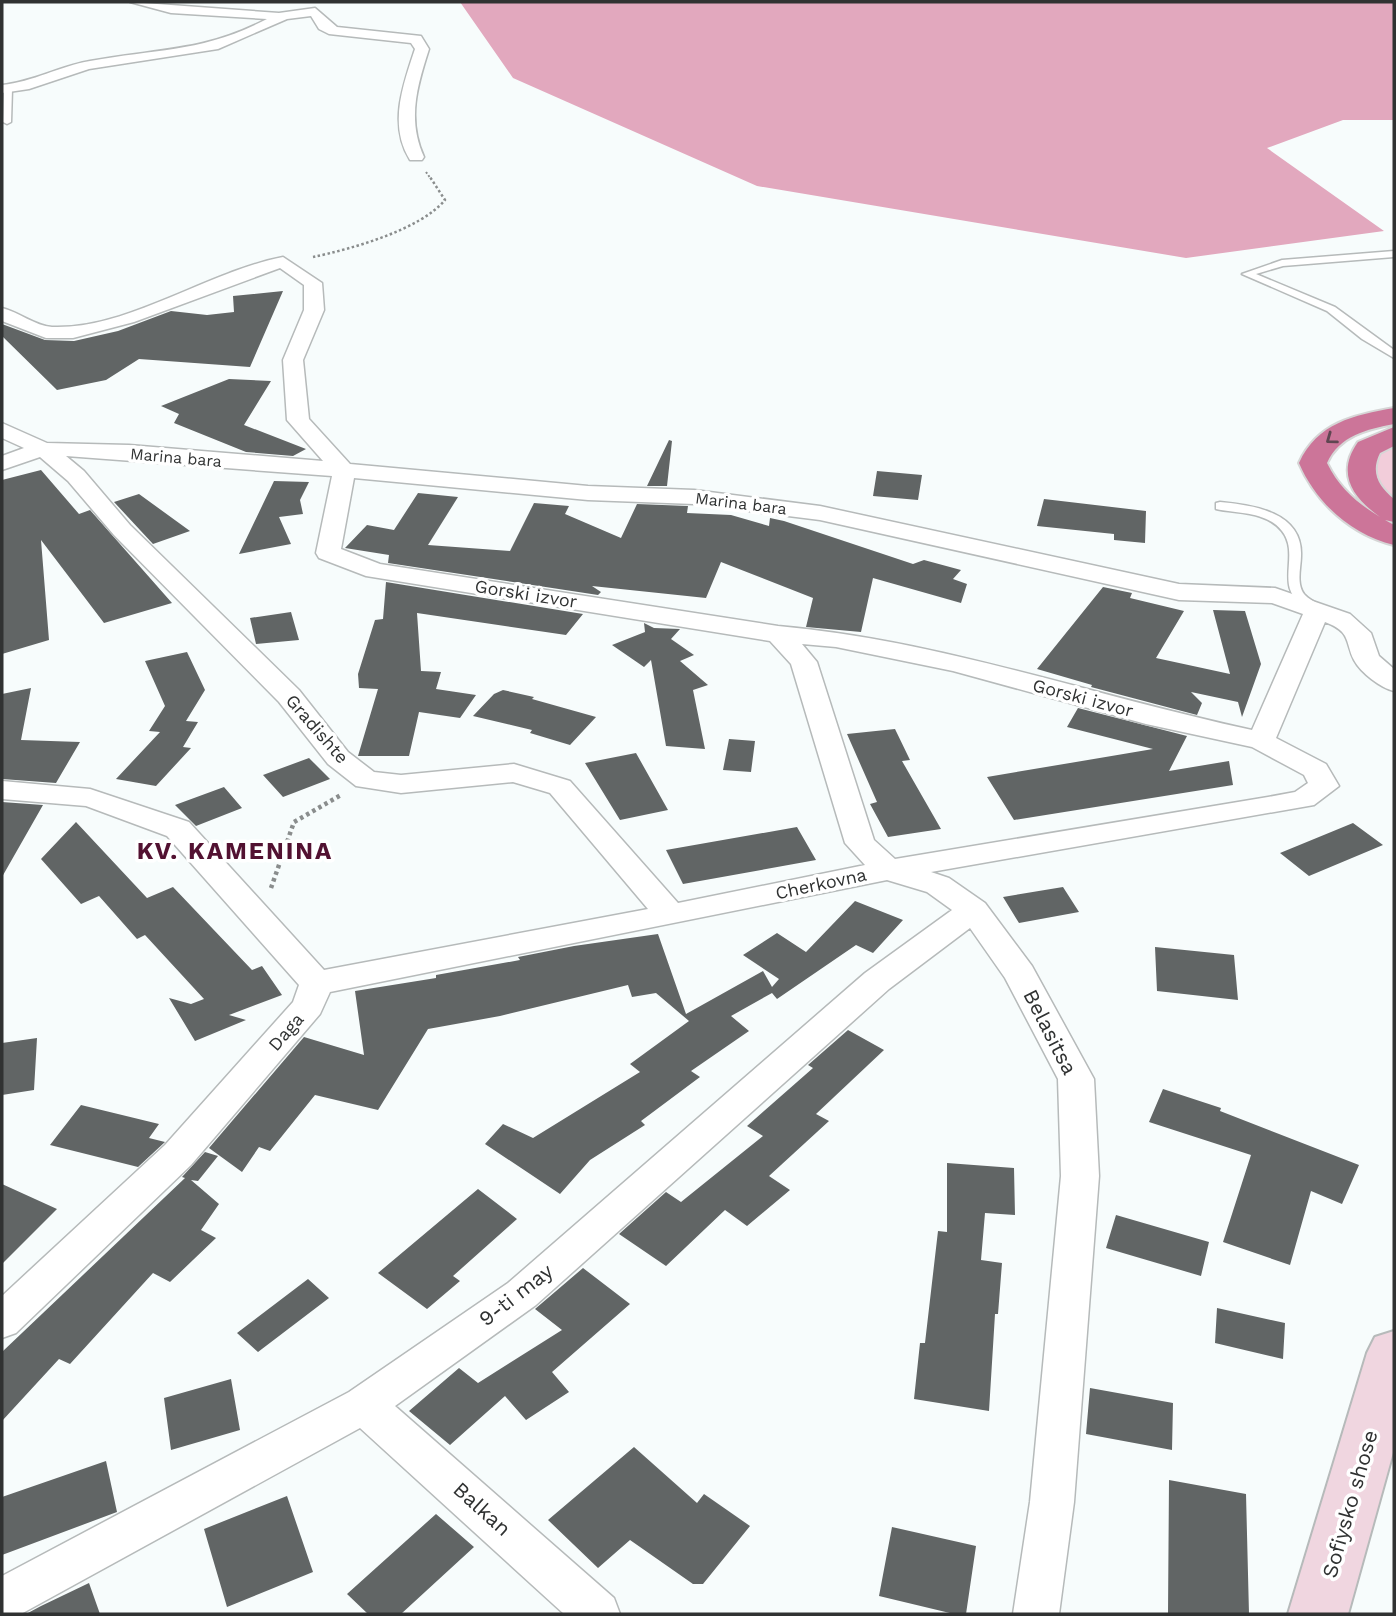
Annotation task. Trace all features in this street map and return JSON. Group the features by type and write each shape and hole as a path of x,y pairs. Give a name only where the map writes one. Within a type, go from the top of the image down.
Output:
{"highway":[{"path":"1394,416 1336,434 1323,443 1313,463 1328,490 1345,506 1394,536"},
{"path":"1394,435 1368,448 1359,471 1361,482 1371,495 1394,513"}],"main road":[{"name":"Sofiysko shose","path":"1318,1614 1394,1353"}],"street":[{"path":"136,2 171,9 279,18"},
{"path":"5,89 89,65 187,53 230,42 293,12 315,12 324,26 334,31 416,39 422,49 410,83 404,124 416,157"},
{"path":"2,314 48,333 69,333 107,324 263,266 283,262 313,283 314,310 293,360 298,421 344,471"},
{"name":"Gradishte","path":"2,430 43,449 76,476 122,530 289,696 338,758 366,780"},
{"path":"2,463 43,449"},
{"name":"Marina bara","path":"43,449 344,471 588,493 694,497 820,513 1179,592 1275,596 1318,609 1341,620 1358,633 1365,646 1366,658 1394,683"},
{"name":"Gorski izvor","path":"344,471 328,553 375,571 778,634 836,639 957,664 1157,718 1261,741 1316,770 1324,786"},
{"path":"1261,741 1318,609"},
{"name":"Belasitsa","path":"778,634 804,662 860,843 888,870 938,884 974,910 1020,974 1076,1079 1080,1176 1052,1502 1036,1614"},
{"path":"366,780 401,784 514,773 560,787 671,915"},
{"name":"Cherkovna","path":"316,982 671,915 888,870 1280,804 1304,799 1324,786"},
{"path":"2,790 90,798 178,829 316,982"},
{"name":"9-ti may","path":"2,1600 364,1405 522,1294 877,981 974,910"},
{"name":"Daga","path":"2,1321 178,1155 309,1006 316,982"},
{"name":"Balkan","path":"364,1405 597,1614"}],"lane":[{"path":"5,89 7,122"},
{"path":"1394,254 1282,263 1247,274 1331,309 1394,355"},
{"path":"1220,506 1255,510 1280,522 1291,535 1295,548 1293,580 1299,597 1318,609"}],"path":[{"path":"283,262 348,250 434,214 445,200 416,157"},
{"path":"260,919 294,822 366,780"}],"shaded area":[{"path":"460,2 1394,2 1394,120 1343,120 1267,148 1384,231 1186,258 757,186 513,78"},
{"path":"1391,442 1394,442 1394,501 1379,490 1370,467"}],"building":[{"path":"283,291 250,367 139,359 106,380 57,390 2,336 2,324 45,340 74,341 118,331 171,311 207,315 234,312 233,296"},
{"path":"229,379 271,381 244,425 306,449 293,456 246,452 174,423 179,414 161,406"},
{"path":"669,440 672,441 667,486 647,486"},
{"path":"41,470 79,514 90,510 172,603 104,623 41,540 49,640 2,654 2,480"},
{"path":"877,471 922,475 918,500 873,496"},
{"path":"274,481 309,482 300,500 303,514 279,517 291,544 239,554"},
{"path":"418,493 458,497 428,545 510,551 534,503 569,506 565,514 621,538 637,504 688,506 687,513 731,515 769,526 770,518 784,521 913,564 924,560 961,570 953,579 967,584 961,603 873,578 861,632 806,627 813,598 721,562 706,598 592,586 601,592 598,595 388,563 389,555 345,548 367,525 394,530"},
{"path":"139,494 190,531 153,544 114,502"},
{"path":"1044,499 1146,511 1145,543 1114,540 1114,534 1037,526"},
{"path":"386,582 583,614 566,635 417,613 421,671 441,672 436,689 476,695 460,718 419,712 409,756 358,756 378,689 359,688 358,674 375,620 383,619"},
{"path":"1103,587 1132,593 1130,598 1184,611 1156,658 1230,674 1213,610 1245,611 1261,664 1242,717 1238,702 1191,692 1202,703 1197,715 1091,687 1092,685 1037,669"},
{"path":"291,612 299,640 256,644 250,618"},
{"path":"644,623 654,628 680,629 671,639 694,655 680,661 708,685 693,690 705,749 666,746 651,660 644,667 612,645 645,632"},
{"path":"187,652 205,690 186,721 198,722 183,747 191,748 156,786 116,779 160,732 149,731 165,706 145,661"},
{"path":"31,688 21,740 80,742 56,783 2,779 2,694"},
{"path":"503,690 596,717 570,745 530,733 532,730 473,716 494,694"},
{"path":"1078,708 1187,736 1169,771 1229,761 1233,785 1014,820 987,777 1153,749 1067,727"},
{"path":"895,729 910,760 902,761 941,829 888,837 870,804 877,802 847,734"},
{"path":"729,739 755,741 751,772 723,770"},
{"path":"636,753 668,810 620,820 585,763"},
{"path":"309,758 330,779 283,797 263,775"},
{"path":"224,787 242,808 196,826 175,805"},
{"path":"2,802 43,805 2,877"},
{"path":"76,822 147,898 173,887 252,970 262,966 282,995 229,1015 246,1020 195,1041 169,998 191,1004 204,999 145,935 137,939 99,896 81,904 41,859"},
{"path":"1353,823 1383,845 1309,876 1280,853"},
{"path":"797,827 816,860 683,884 666,850"},
{"path":"1063,887 1079,912 1019,923 1003,897"},
{"path":"855,901 903,920 873,953 856,945 777,999 772,993 731,1016 749,1031 691,1071 700,1077 641,1121 645,1125 590,1160 560,1194 485,1144 503,1124 533,1138 640,1072 630,1064 689,1021 656,993 632,997 628,985 500,1016 428,1029 378,1110 315,1095 270,1151 259,1147 242,1172 209,1148 304,1037 364,1055 355,991 436,978 436,975 520,960 518,957 574,946 658,934 686,1014 763,971 772,987 779,979 743,955 777,933 806,952"},
{"path":"1155,947 1234,955 1238,1000 1157,991"},
{"path":"848,1030 884,1050 816,1114 829,1121 769,1176 790,1190 747,1226 725,1210 666,1266 619,1234 666,1192 681,1202 763,1136 747,1126 813,1068 808,1065"},
{"path":"37,1038 34,1090 2,1095 2,1043"},
{"path":"1163,1089 1221,1108 1220,1111 1359,1165 1342,1204 1311,1191 1290,1265 1223,1242 1251,1155 1149,1122"},
{"path":"81,1105 159,1124 149,1138 165,1142 138,1167 50,1145"},
{"path":"205,1152 218,1156 198,1181 191,1180 219,1204 201,1230 216,1238 170,1282 153,1273 70,1364 59,1359 2,1421 2,1352 185,1178 182,1177"},
{"path":"947,1163 1014,1168 1015,1215 985,1213 981,1260 1002,1263 998,1314 995,1314 989,1411 914,1399 920,1343 925,1343 938,1231 947,1232"},
{"path":"2,1184 57,1209 2,1264"},
{"path":"478,1189 517,1219 453,1276 460,1281 427,1309 378,1273"},
{"path":"1116,1215 1209,1242 1201,1276 1106,1248"},
{"path":"583,1268 630,1304 552,1372 569,1392 526,1420 505,1396 450,1445 409,1411 459,1368 478,1383 562,1330 535,1309"},
{"path":"308,1279 329,1298 258,1352 237,1333"},
{"path":"1217,1308 1285,1323 1283,1359 1215,1343"},
{"path":"231,1379 240,1430 171,1450 164,1398"},
{"path":"1090,1388 1173,1403 1172,1450 1086,1434"},
{"path":"634,1447 697,1503 704,1494 750,1526 703,1584 693,1584 630,1540 598,1568 548,1520"},
{"path":"106,1461 117,1512 2,1555 2,1497"},
{"path":"1169,1480 1246,1494 1249,1614 1168,1614"},
{"path":"287,1496 313,1572 227,1607 204,1529"},
{"path":"436,1514 474,1547 401,1614 368,1614 347,1594"},
{"path":"892,1527 976,1546 966,1614 954,1614 879,1596"},
{"path":"89,1583 100,1614 26,1614 41,1606"}],"district":[{"name":"KV. KAMENINA","path":"235,851"}]}
